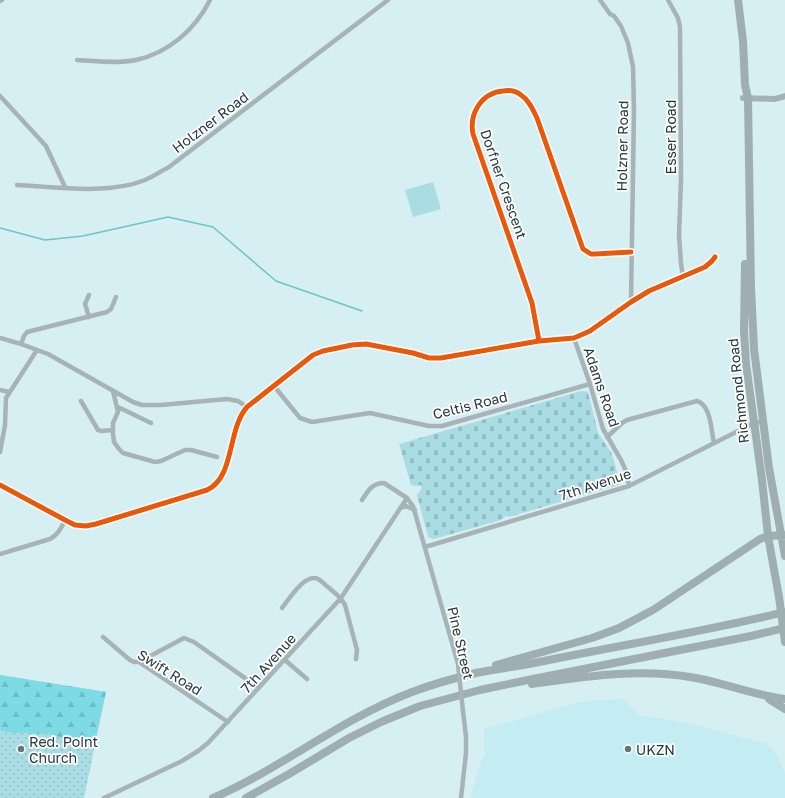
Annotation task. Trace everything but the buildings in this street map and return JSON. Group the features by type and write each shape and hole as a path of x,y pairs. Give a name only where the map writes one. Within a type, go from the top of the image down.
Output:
{"highway":[{"name":"Richmond Road","path":"738,0 743,41 746,98 754,349 769,468 778,515 784,536 785,556"},
{"name":"Richmond Road","path":"746,98 745,350 768,536 779,597 785,643"},
{"path":"778,515 785,524"},
{"path":"477,673 493,666 592,638 619,628 653,610 760,539 768,536 784,536"},
{"path":"212,798 249,780 378,706 442,682 477,673 687,633 785,612"},
{"path":"246,798 349,738 387,719 420,706 480,690 785,628"},
{"path":"480,690 488,692 605,675 667,674 719,683 767,697 785,699"},
{"path":"767,697 785,709"}],"street":[{"path":"77,60 112,62 134,60 153,55 171,46 187,32 197,22 210,0"},
{"name":"Holzner Road","path":"17,186 93,189 122,186 145,180 155,175 175,162 388,0"},
{"name":"Holzner Road","path":"600,0 621,26 628,43 633,67 634,110 631,302"},
{"name":"Esser Road","path":"668,0 678,18 680,26 681,180 679,235 681,264 684,276"},
{"name":"Dorfner Crescent","path":"539,341 532,303 473,134 472,128 475,110 485,98 490,94 513,91 528,101 537,118 583,249 591,254 631,252"},
{"path":"0,96 46,146 65,188"},
{"path":"746,98 775,99 785,96"},
{"path":"0,485 75,525 86,526 213,488 224,472 235,428 247,407 313,355 323,351 360,344 372,345 429,358 441,358 539,341 574,338 590,331 649,291 708,265 715,257"},
{"path":"89,295 85,304 89,317"},
{"path":"21,344 27,332 109,311 116,297"},
{"path":"0,338 48,354 133,402 142,405 227,399 238,401 247,407"},
{"name":"Adams Road","path":"574,338 590,384 603,429 622,460 629,486"},
{"path":"0,452 5,425 6,398 37,350"},
{"name":"Celtis Road","path":"274,386 300,418 312,422 370,413 429,426 442,426 590,384"},
{"path":"0,390 9,392"},
{"path":"114,391 118,412 112,430 114,442 123,453 155,462 161,461 185,450 191,450 217,457"},
{"path":"81,401 98,430 112,430"},
{"path":"607,437 622,423 628,420 697,401 704,405 707,412 714,443"},
{"path":"118,407 151,423"},
{"name":"7th Avenue","path":"425,547 629,486 754,422 763,422"},
{"path":"362,500 370,489 381,483 390,486 407,498"},
{"name":"7th Avenue","path":"104,798 198,751 228,722 341,598 407,498"},
{"name":"Pine Street","path":"407,498 415,510 458,664 466,737 466,753 461,798"},
{"path":"400,508 408,507 415,510"},
{"path":"0,554 50,539 59,532 65,520"},
{"path":"282,608 297,588 305,581 314,578 318,579 341,598 345,605 357,650 356,658"},
{"name":"Swift Road","path":"103,637 130,660 139,662 228,722"},
{"path":"139,662 184,638 194,642 260,688"},
{"path":"285,660 307,679"}],"shaded area":[{"name":"UKZN","path":"623,699 639,715 684,722 767,744 776,753 785,773 785,798 470,798 481,762 485,754 484,729 572,704 592,700"}],"green space":[{"path":"433,182 441,209 413,217 405,190"},
{"path":"581,391 588,392 598,433 611,452 621,484 509,517 506,516 501,520 434,539 428,537 417,495 422,488 421,485 411,485 399,444"},
{"path":"0,675 106,692 84,798 0,798"},
{"path":"0,675 106,692 94,746 49,734 6,732 0,729"}],"waterway":[{"path":"0,228 45,240 83,236 168,217 213,227 276,281 362,311"}],"cycle path":[{"path":"539,341 532,303 473,134 472,126 475,112 483,100 495,93 508,91 519,94 529,102 537,118 583,249 591,254 631,252"},
{"path":"0,485 75,525 86,526 207,490 216,484 222,475 227,464 236,428 247,407 313,355 323,351 352,345 366,344 413,353 429,358 441,358 539,341 574,338 590,331 649,291 705,267 715,257"}],"place":[{"name":"Red. Point Church","path":"21,749"},
{"name":"UKZN","path":"628,749"}]}
